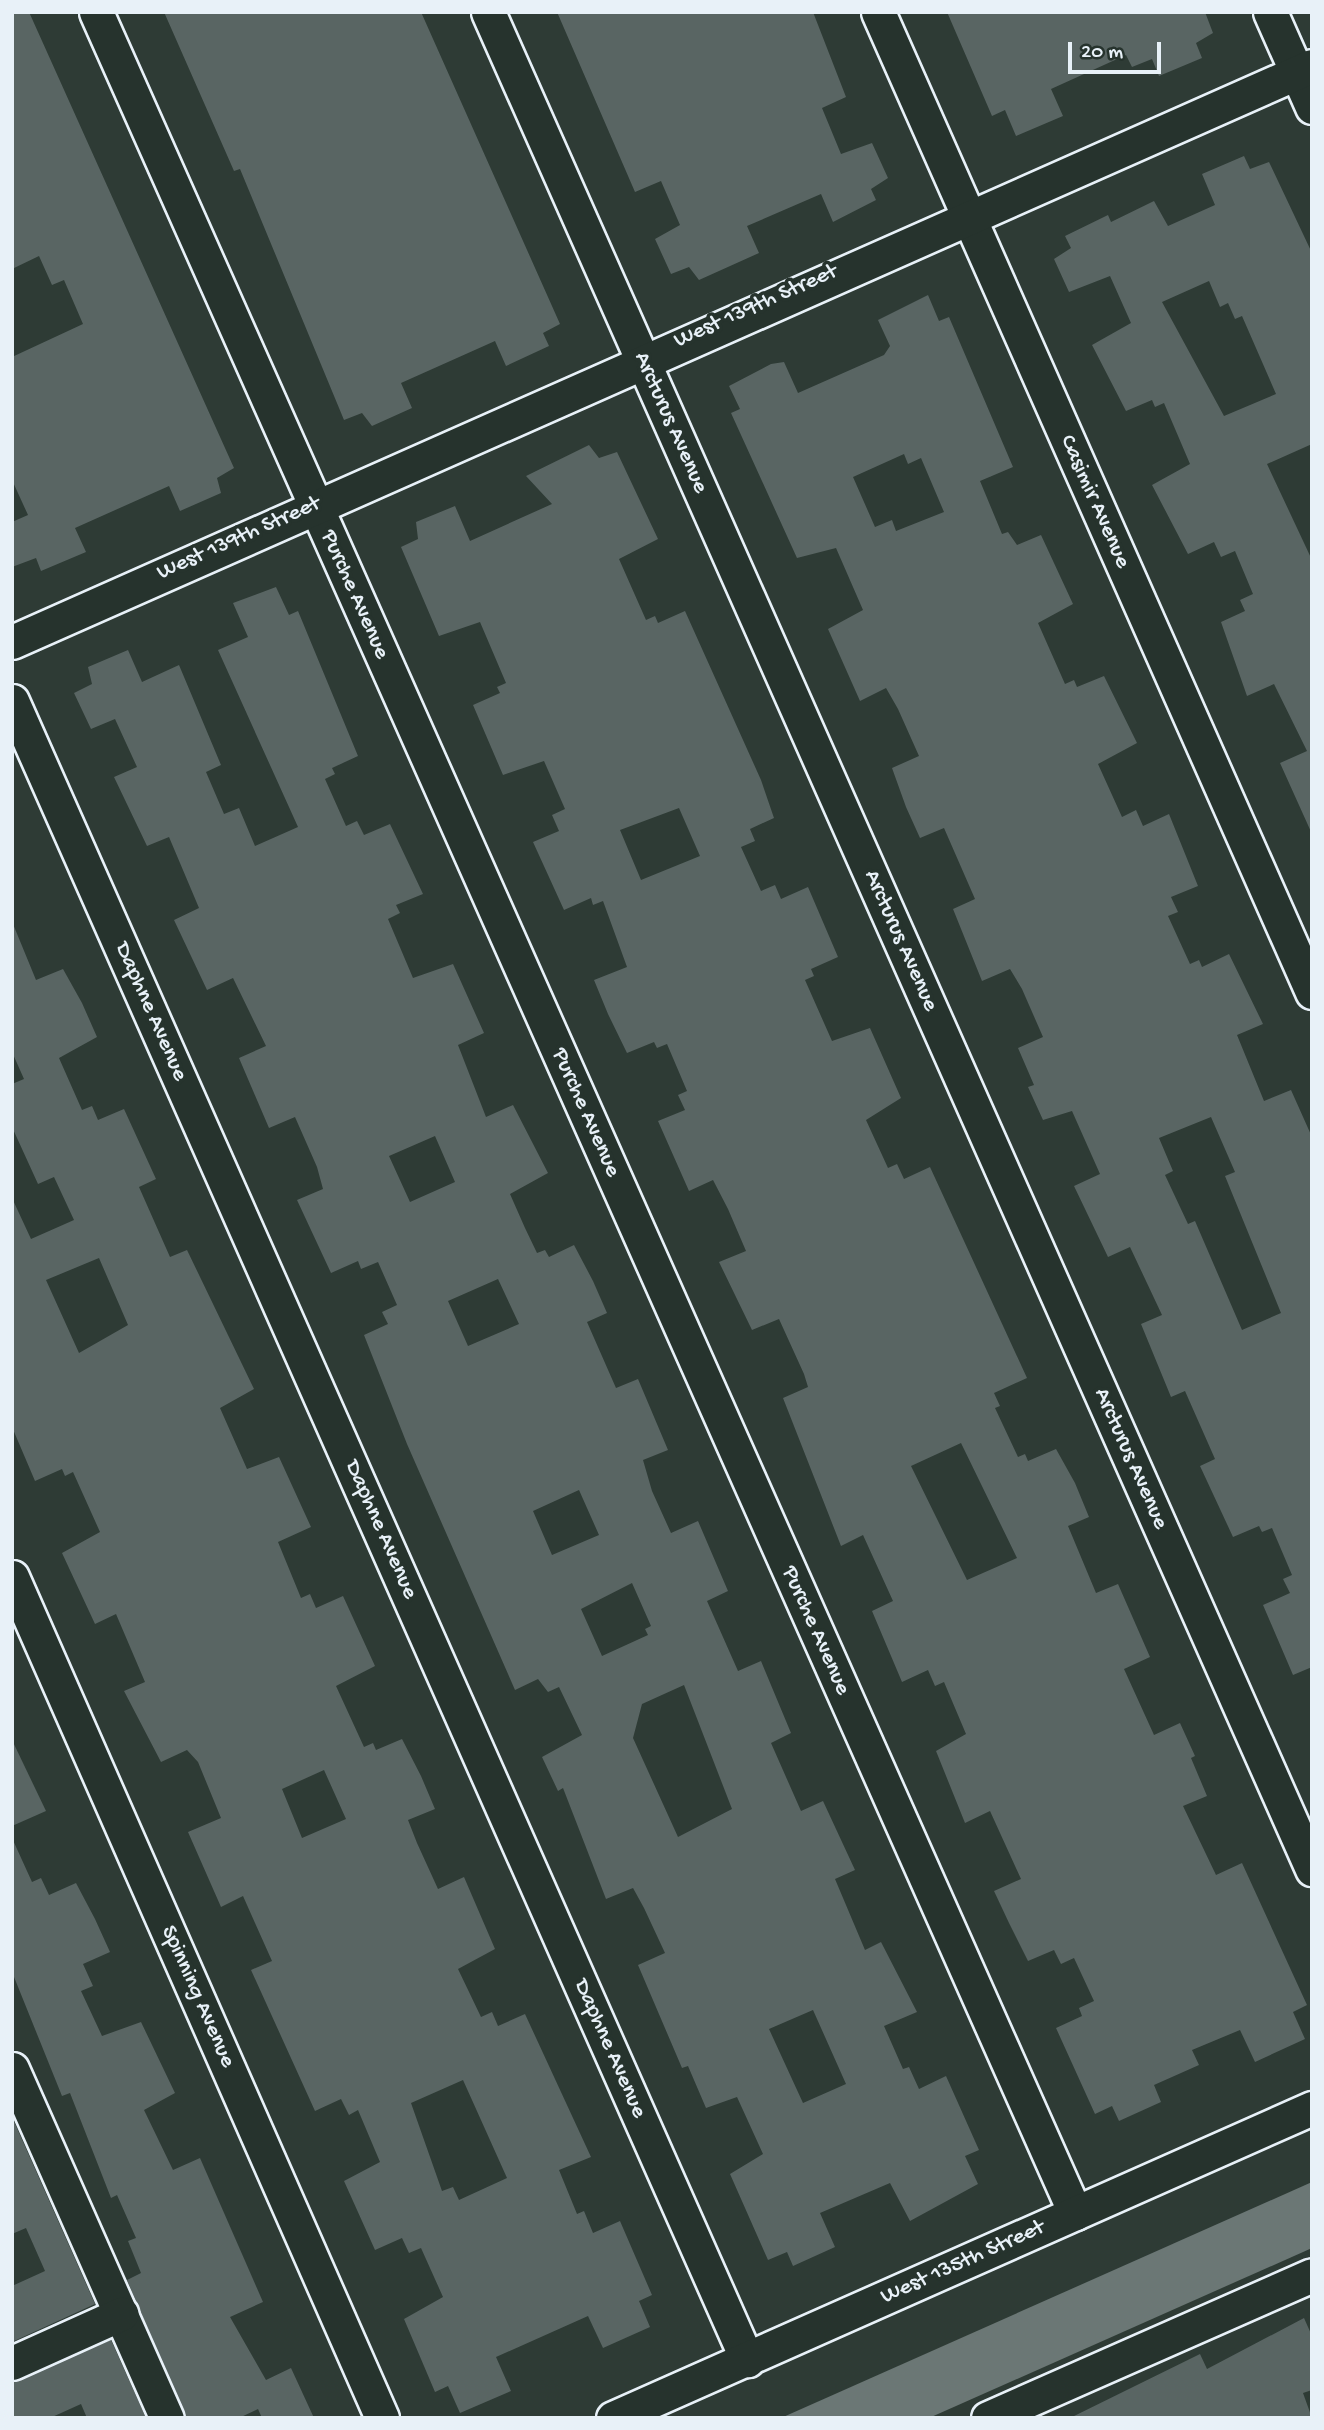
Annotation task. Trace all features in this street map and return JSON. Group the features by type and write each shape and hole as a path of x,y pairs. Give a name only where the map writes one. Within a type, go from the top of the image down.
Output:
{"street":[{"name":"Purche Avenue","path":"96,12 1075,2213"},
{"name":"Arcturus Avenue","path":"488,12 1312,1869"},
{"name":"Casimir Avenue","path":"878,12 1312,992"},
{"path":"1270,12 1304,69 1312,107"},
{"name":"West 139th Street","path":"12,642 641,358 1304,69"},
{"name":"Daphne Avenue","path":"12,701 747,2360"},
{"name":"Spinning Avenue","path":"12,1577 382,2418"},
{"path":"12,2069 167,2418"},
{"name":"West 135th Street","path":"613,2418 1312,2108"},
{"path":"988,2418 1312,2275"},
{"path":"12,2363 121,2314"}],"shaded area":[{"path":"1312,2182 1312,2248 929,2418 781,2418"}],"building":[{"path":"12,12 29,12 234,468 217,478 221,493 180,511 169,486 75,528 86,552 41,571 36,558 12,567 12,522 28,515 12,480 12,357 83,324 64,280 52,285 39,256 12,269"},
{"path":"164,12 421,12 560,324 543,333 549,346 506,366 495,341 401,383 412,408 372,426 362,413 344,420 240,169 234,171"},
{"path":"557,12 813,12 846,97 822,108 841,154 872,143 888,178 871,189 876,200 833,222 821,194 747,226 759,253 699,280 689,267 671,274 655,239 680,225 661,181 635,192"},
{"path":"947,12 1205,12 1213,33 1196,43 1202,58 1159,76 1152,59 1132,67 1126,55 1051,89 1063,116 1016,136 1005,110 992,116"},
{"path":"1244,156 1250,169 1269,162 1312,253 1312,444 1267,464 1312,560 1312,834 1280,763 1307,751 1274,684 1247,696 1221,622 1245,611 1240,600 1253,594 1235,551 1221,557 1214,542 1188,554 1152,485 1190,464 1164,403 1155,407 1152,400 1126,411 1092,345 1131,323 1110,276 1069,292 1054,259 1071,248 1065,236 1108,215 1111,222 1154,201 1168,226 1215,205 1202,174","holes":["1209,281 1220,307 1228,303 1235,319 1242,316 1276,394 1224,416 1162,302"]},
{"path":"928,295 939,321 949,317 1013,467 980,481 1002,534 1008,532 1017,545 1041,535 1073,604 1038,623 1065,684 1074,680 1077,687 1104,676 1137,743 1098,764 1122,817 1136,810 1143,826 1169,814 1198,886 1171,897 1178,912 1168,916 1190,964 1199,960 1202,967 1229,954 1263,1024 1237,1035 1264,1101 1291,1090 1312,1137 1312,1667 1293,1675 1263,1605 1290,1593 1283,1579 1292,1575 1272,1528 1262,1532 1259,1526 1233,1537 1200,1466 1215,1459 1185,1391 1171,1397 1141,1324 1162,1315 1130,1247 1108,1257 1074,1186 1100,1174 1072,1111 1043,1120 1028,1087 1034,1085 1018,1048 1043,1037 1022,989 1010,969 982,981 953,909 975,899 944,828 920,838 906,807 892,768 919,756 886,688 860,701 828,629 863,610 836,548 797,558 731,413 740,409 729,386 771,364 784,362 798,393 884,355 890,346 878,320","holes":["904,454 908,464 921,458 944,512 896,531 892,520 875,527 853,477","1211,1117 1235,1172 1225,1176 1281,1313 1242,1330 1195,1221 1188,1224 1165,1175 1173,1171 1159,1138"]},
{"path":"589,445 599,458 617,452 658,539 619,559 646,620 655,616 658,623 685,611 761,780 774,818 750,829 755,841 741,847 761,891 775,885 781,899 808,887 838,957 811,969 814,976 805,980 832,1041 870,1028 901,1098 866,1120 888,1168 897,1164 904,1179 930,1167 1027,1378 994,1393 1000,1406 995,1408 1018,1457 1025,1454 1028,1461 1056,1449 1075,1483 1089,1517 1068,1526 1096,1593 1118,1584 1150,1657 1124,1669 1154,1735 1180,1723 1195,1756 1191,1758 1207,1796 1183,1806 1216,1875 1242,1863 1307,2005 1293,2012 1305,2039 1255,2062 1240,2030 1192,2050 1199,2065 1154,2085 1161,2102 1119,2121 1112,2106 1095,2114 1056,2028 1082,2016 1079,2008 1094,2001 1074,1958 1061,1964 1054,1950 1028,1961 1009,1923 994,1891 1021,1879 990,1811 965,1823 936,1751 966,1734 944,1682 935,1686 928,1670 902,1682 872,1611 893,1601 863,1535 841,1546 783,1398 808,1387 804,1374 779,1319 752,1330 719,1262 746,1251 728,1209 713,1180 689,1191 658,1121 685,1110 678,1095 687,1091 667,1044 657,1048 654,1042 627,1053 608,1014 594,980 627,967 603,901 593,905 591,898 564,910 533,842 559,831 552,815 565,809 544,761 503,775 473,705 500,693 497,687 506,683 480,622 439,636 401,547 418,539 416,522 455,506 470,541 552,504 526,476","holes":["679,808 700,856 641,880 620,830","961,1443 1017,1558 967,1580 911,1466"]},
{"path":"276,587 289,615 298,611 358,756 332,768 335,774 325,779 346,826 357,821 364,835 390,824 423,894 396,905 400,913 388,919 413,978 453,964 484,1033 458,1045 486,1117 513,1105 548,1173 510,1194 525,1228 537,1253 545,1250 549,1257 574,1245 593,1281 607,1313 587,1322 616,1388 638,1379 668,1450 643,1460 652,1491 671,1533 698,1521 728,1591 707,1601 738,1671 761,1661 791,1733 771,1743 801,1811 823,1801 855,1870 835,1879 865,1950 881,1942 917,2012 884,2026 903,2069 909,2067 919,2089 946,2076 979,2150 965,2156 978,2184 910,2221 890,2183 820,2213 835,2247 793,2266 787,2252 768,2260 730,2174 763,2154 737,2097 706,2108 688,2066 682,2068 638,1965 665,1953 644,1908 633,1888 606,1899 563,1788 558,1791 542,1757 582,1735 559,1687 548,1692 538,1679 515,1690 407,1444 364,1335 388,1324 382,1312 397,1305 378,1262 361,1269 358,1261 331,1273 297,1200 323,1189 317,1167 295,1117 269,1128 239,1058 266,1046 233,978 207,990 174,920 199,908 169,837 147,846 114,777 137,767 115,719 91,729 74,693 92,684 88,667 128,650 142,682 179,665 221,765 206,772 224,814 239,808 255,846 298,827 218,650 248,637 233,603","holes":["435,1136 455,1182 410,1202 389,1156","498,1279 519,1324 468,1346 448,1301","579,1490 599,1535 552,1555 533,1511","632,1583 651,1626 645,1629 648,1635 602,1656 581,1609","684,1685 732,1809 678,1837 633,1738 642,1704","813,2010 846,2084 803,2103 769,2029"]},
{"path":"13,924 36,980 63,969 82,1003 97,1037 59,1058 82,1110 92,1106 98,1120 124,1109 156,1179 139,1187 170,1257 187,1250 254,1389 220,1408 247,1469 279,1457 311,1527 278,1542 301,1598 310,1594 316,1608 343,1596 375,1666 336,1686 364,1747 373,1743 376,1750 402,1739 421,1776 435,1809 408,1820 417,1843 438,1889 464,1877 495,1949 458,1969 481,2017 492,2012 498,2026 525,2014 591,2157 559,2170 577,2214 584,2211 593,2233 620,2221 652,2295 639,2301 650,2327 603,2348 588,2316 496,2357 511,2391 460,2413 448,2386 435,2392 404,2319 443,2297 421,2248 409,2253 402,2238 375,2250 344,2181 380,2162 358,2110 349,2115 341,2099 315,2111 251,1970 272,1961 243,1896 221,1907 188,1832 221,1818 198,1762 187,1750 161,1762 124,1691 145,1682 116,1614 95,1624 62,1553 100,1532 73,1472 65,1476 62,1469 35,1481 12,1427 12,1198 31,1239 74,1220 54,1177 38,1184 12,1127 12,1084 24,1079 12,1052","holes":["99,1258 128,1325 79,1353 46,1280","324,1770 346,1819 302,1838 282,1789","463,2080 507,2178 459,2200 453,2187 442,2191 411,2103"]},
{"path":"12,1740 46,1811 12,1826"},
{"path":"12,1838 32,1882 41,1878 49,1895 76,1883 95,1919 110,1952 83,1964 93,1986 81,1991 102,2036 141,2022 175,2093 144,2110 173,2170 200,2158 263,2302 230,2317 266,2380 291,2368 314,2418 262,2418 258,2409 239,2418 186,2418 127,2280 141,2273 128,2241 136,2238 117,2195 111,2198 70,2093 62,2096 12,1972"},
{"path":"12,2117 95,2304 12,2342 12,2286 45,2271 26,2228 12,2234"},
{"path":"1304,2318 1312,2336 1312,2390 1303,2393 1312,2418 1070,2418 1200,2354 1207,2369"},
{"path":"111,2340 146,2418 87,2418 81,2404 50,2418 12,2418 12,2382"}]}
